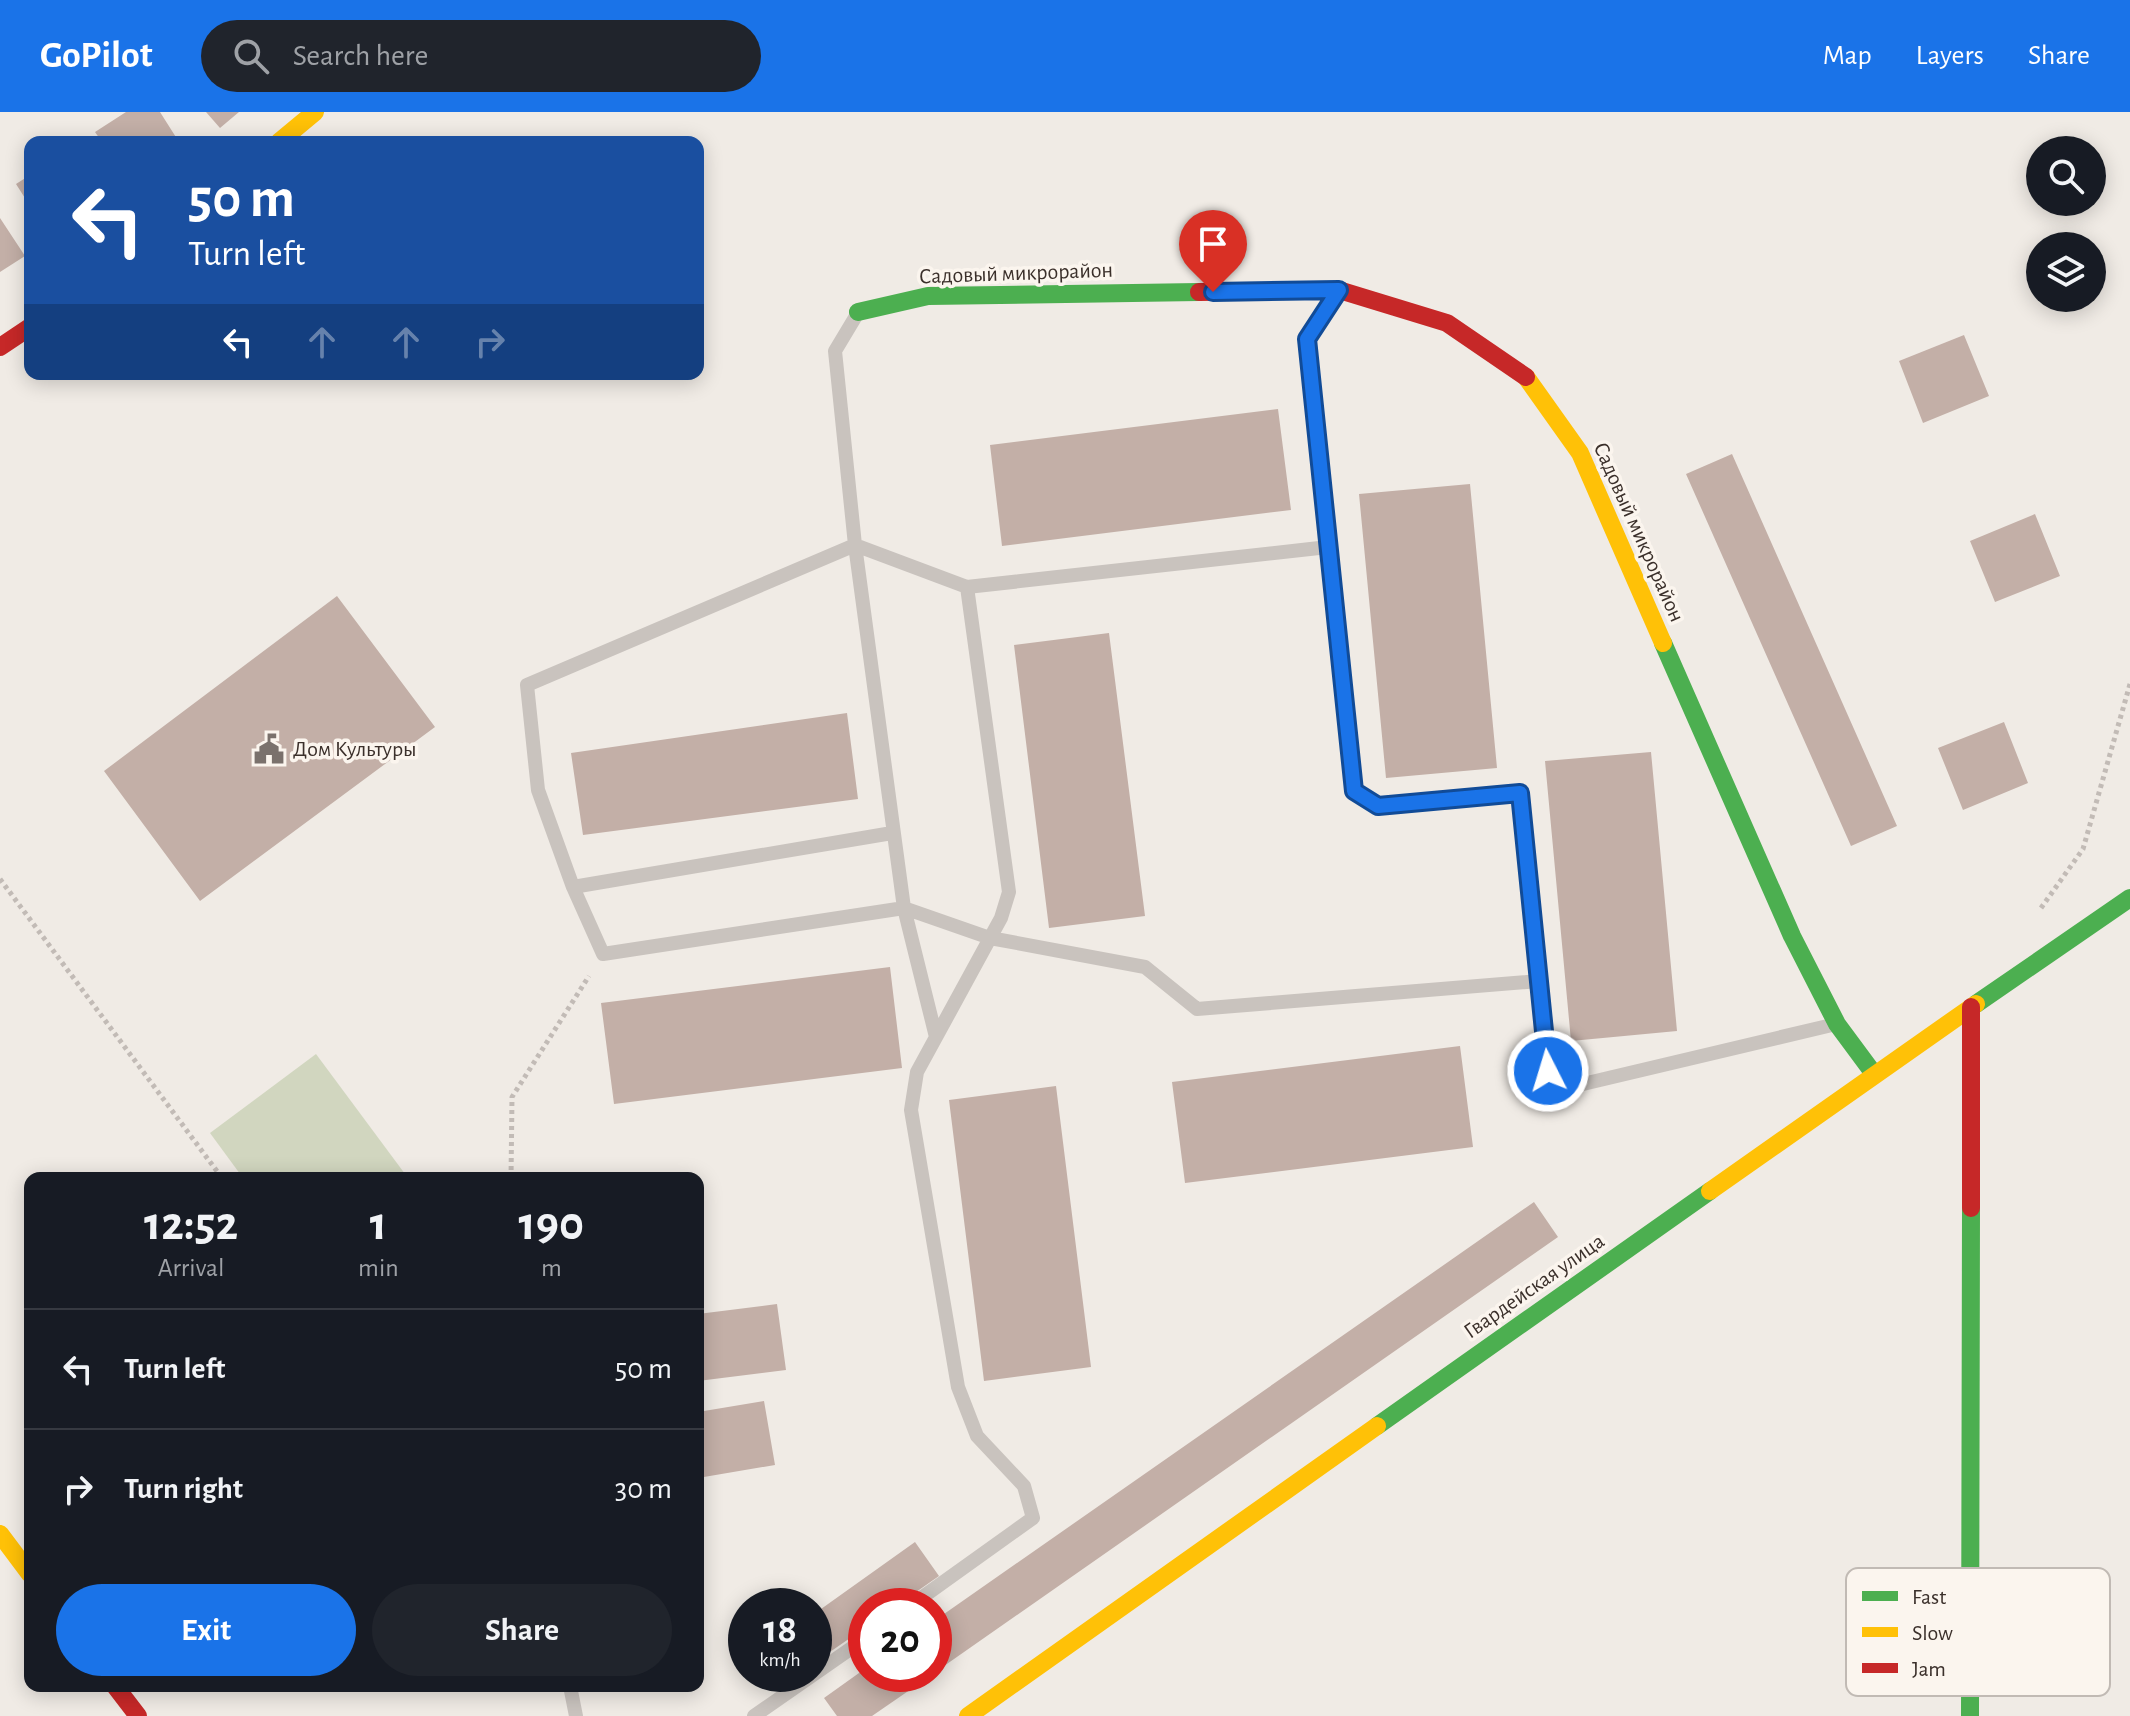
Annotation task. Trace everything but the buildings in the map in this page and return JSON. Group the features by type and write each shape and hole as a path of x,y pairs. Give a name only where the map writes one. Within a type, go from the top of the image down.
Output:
{"street":[{"path":"286,136 315,112"},
{"name":"Садовый микрорайон","path":"858,312 928,296 1339,290 1447,323 1527,377 1580,453 1792,936 1837,1024 1874,1074"},
{"path":"0,347 24,331"},
{"name":"Гвардейская улица","path":"968,1716 1874,1074 2130,898"},
{"path":"1970,1568 1971,1007"},
{"path":"0,1534 24,1566"},
{"path":"126,1692 138,1716"},
{"path":"1970,1696 1970,1716"}],"lane":[{"path":"1339,290 1307,339 1354,791 1378,806 1520,793 1548,1071 1583,1084 1837,1024"},
{"path":"858,312 835,351 855,545 904,908 936,1037"},
{"path":"1328,547 967,587 855,545 527,685 538,790 573,887 603,954 904,908 990,938 1145,967 1197,1009 1539,981"},
{"path":"935,1588 1033,1518 1024,1486 977,1436 958,1387 911,1110 917,1072 990,938 1009,892 967,587"},
{"path":"573,887 892,833"},
{"path":"754,1716 848,1651"},
{"path":"571,1692 576,1716"}],"path":[{"path":"2040,910 2083,849 2130,684"},
{"path":"0,879 218,1172"},
{"path":"511,1172 512,1097 603,954"}],"green space":[{"path":"316,1054 404,1172 239,1172 210,1133"}],"traffic: fast":[{"path":"858,312 928,296 1199,292"},
{"path":"1663,643 1792,936 1837,1024 1874,1074"},
{"path":"1976,1004 2130,898"},
{"path":"1377,1426 1710,1191"},
{"path":"1970,1568 1971,1208"},
{"path":"1970,1696 1970,1716"}],"traffic: slow":[{"path":"286,136 315,112"},
{"path":"1526,377 1580,453 1663,643"},
{"path":"1710,1191 1976,1004"},
{"path":"968,1716 1377,1426"},
{"path":"0,1534 24,1566"}],"traffic: jam":[{"path":"1199,292 1339,290 1447,323 1526,377"},
{"path":"0,347 24,331"},
{"path":"1971,1007 1971,1208"},
{"path":"120,1692 138,1716"}],"place":[{"name":"Дом Культуры","path":"269,749"}],"route":[{"path":"1213,292 1339,290 1307,339 1354,791 1378,806 1520,793 1548,1071"}]}
